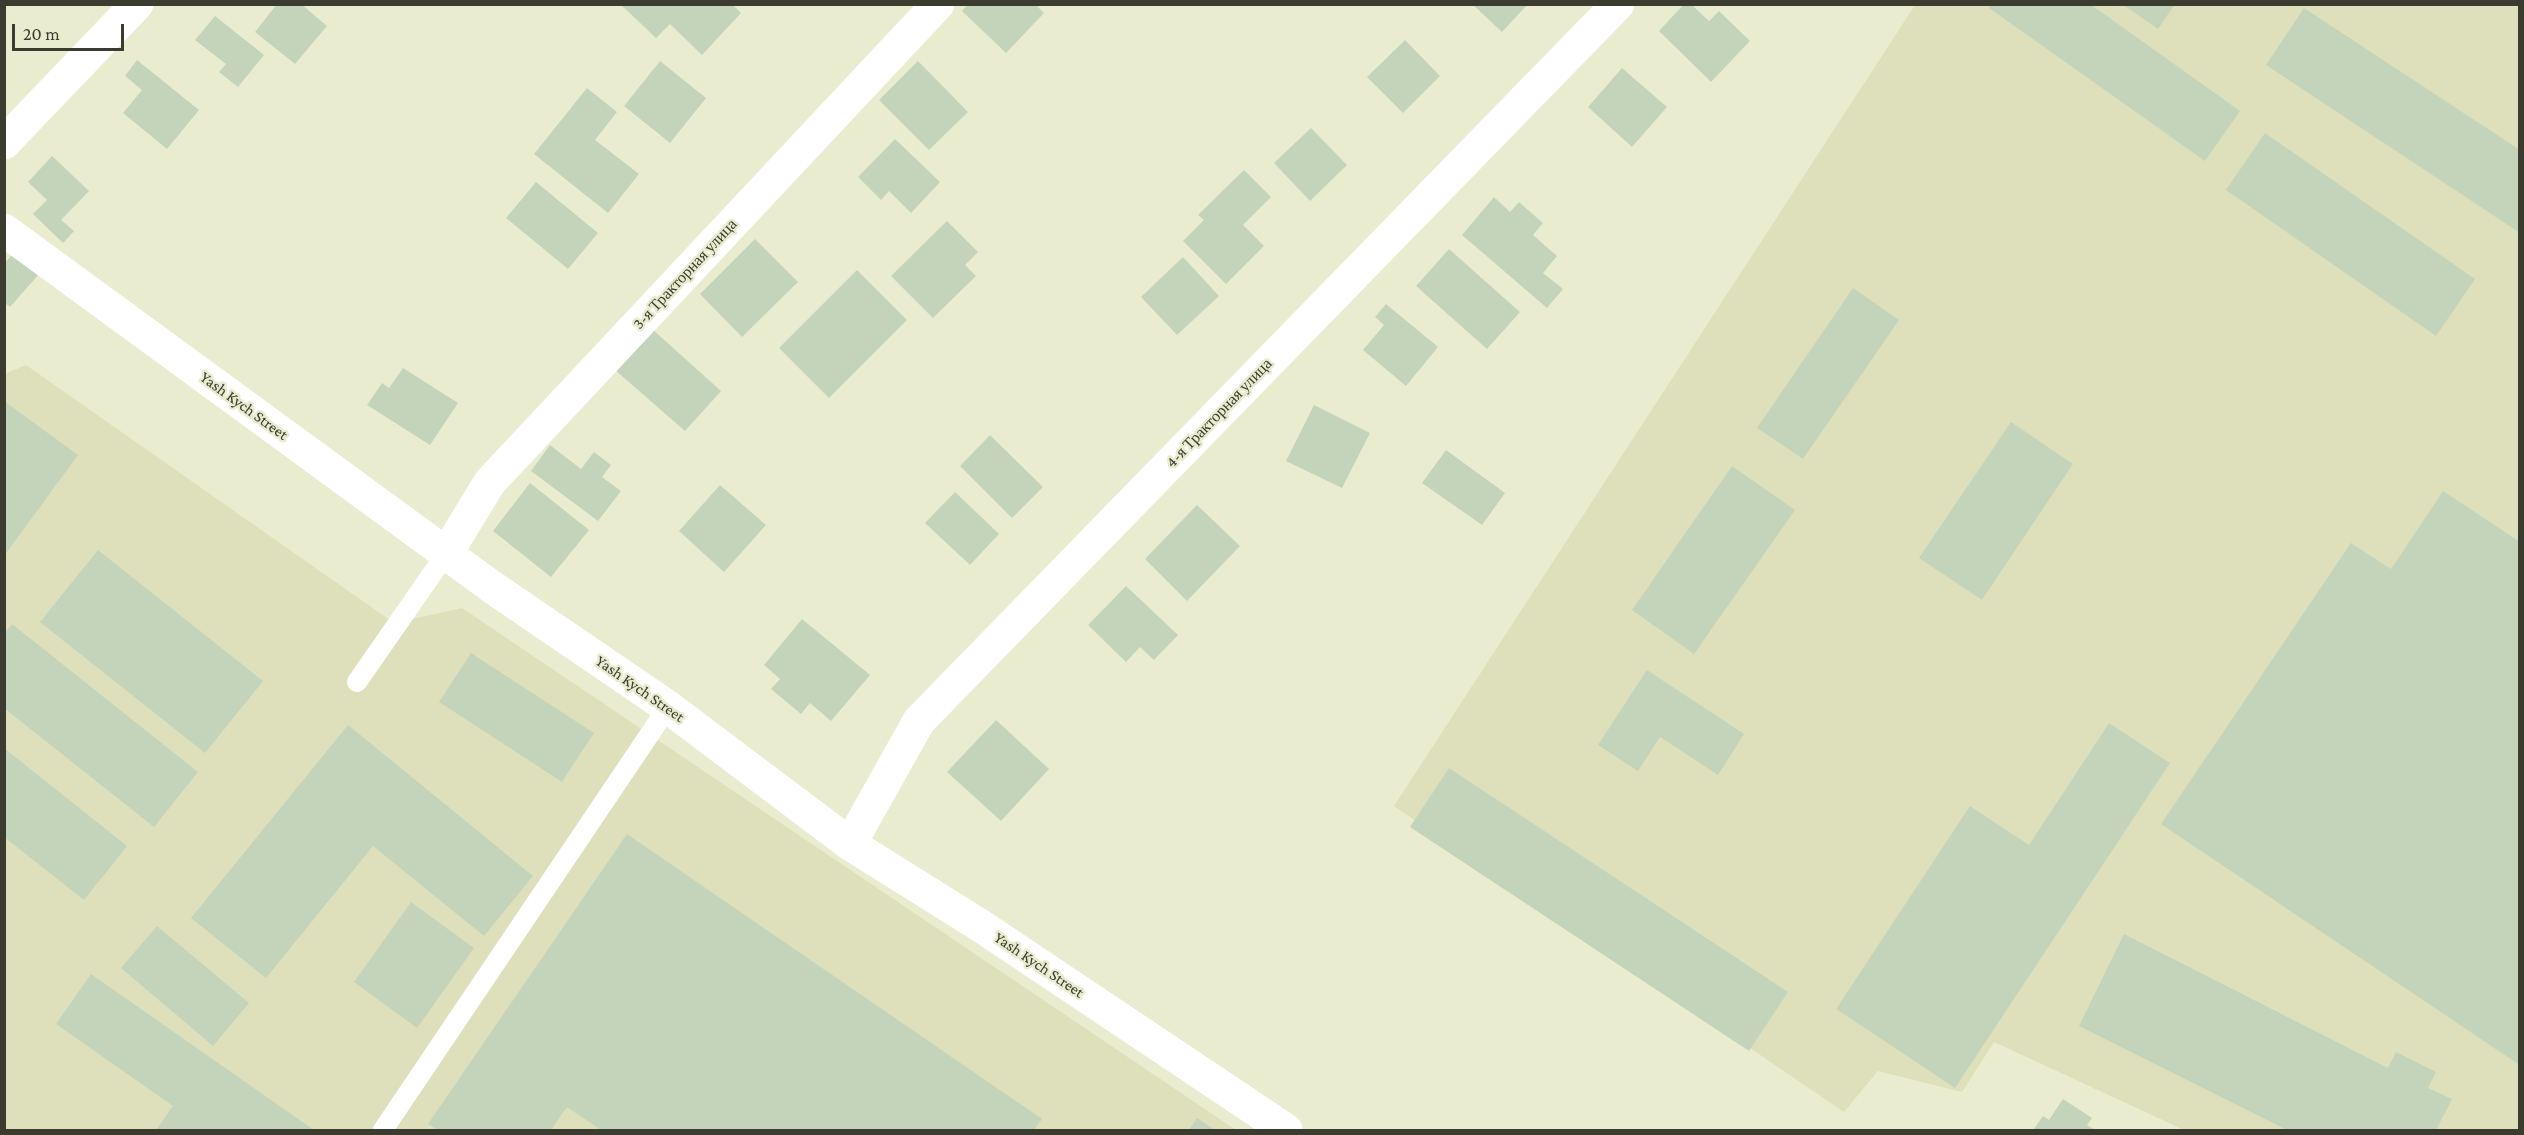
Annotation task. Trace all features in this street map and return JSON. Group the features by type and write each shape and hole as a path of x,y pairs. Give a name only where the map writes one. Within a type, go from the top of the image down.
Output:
{"street":[{"path":"4,143 137,4"},
{"name":"3-я Тракторная улица","path":"446,554 490,482 938,4"},
{"name":"4-я Тракторная улица","path":"850,844 919,721 1618,4"},
{"name":"Yash Kych Street","path":"4,230 446,554 668,707 850,844 981,926 1286,1131"}],"lane":[{"path":"357,682 446,554"},
{"path":"383,1131 668,707"}],"shaded area":[{"path":"1915,5 2519,5 2519,1130 2184,1130 1994,1042 1962,1092 1878,1071 1844,1112 1394,806"},
{"path":"26,365 394,623 462,608 1236,1130 5,1130 4,374"}],"building":[{"path":"277,4 301,4 327,26 295,64 255,32"},
{"path":"620,4 732,4 741,13 702,55 670,24 656,38"},
{"path":"968,4 1035,4 1044,13 1006,53 962,11"},
{"path":"1472,4 1528,4 1502,32"},
{"path":"1684,4 1691,4 1709,21 1719,11 1750,41 1711,82 1659,31"},
{"path":"1991,4 2090,4 2240,111 2205,161 1989,8"},
{"path":"2122,4 2175,4 2158,29"},
{"path":"2304,8 2520,150 2520,233 2266,65"},
{"path":"215,16 264,55 238,87 219,72 226,64 195,40"},
{"path":"1405,40 1440,76 1403,113 1367,77"},
{"path":"137,60 199,110 167,149 123,113 142,90 125,76"},
{"path":"660,61 706,98 670,143 624,106"},
{"path":"918,61 968,112 929,150 879,100"},
{"path":"1622,68 1667,107 1632,147 1588,107"},
{"path":"587,88 617,112 595,140 639,174 608,213 534,154"},
{"path":"1311,128 1347,165 1310,201 1274,163"},
{"path":"2265,133 2475,279 2436,336 2226,190"},
{"path":"895,139 940,182 911,213 889,191 881,200 858,177"},
{"path":"52,156 89,191 61,220 74,231 63,243 33,214 47,200 28,182"},
{"path":"1244,170 1271,197 1243,225 1264,246 1226,284 1183,241 1204,220 1198,215"},
{"path":"536,182 598,233 568,269 506,218"},
{"path":"1494,197 1510,212 1519,202 1543,223 1533,235 1557,256 1543,273 1563,289 1547,308 1462,235"},
{"path":"947,221 978,252 965,265 976,276 933,318 891,276"},
{"path":"755,239 798,282 742,337 700,294"},
{"path":"1449,249 1520,312 1487,349 1416,286"},
{"path":"14,252 39,274 10,307 5,303 5,263"},
{"path":"1183,257 1219,296 1177,335 1141,297"},
{"path":"857,270 907,320 829,398 779,348"},
{"path":"1853,288 1899,320 1803,459 1757,428"},
{"path":"1386,304 1438,347 1406,386 1363,350 1384,325 1375,317"},
{"path":"651,328 721,391 685,431 614,369"},
{"path":"403,368 458,403 430,445 367,405 382,383 389,388"},
{"path":"4,401 78,455 4,556"},
{"path":"1314,405 1370,433 1342,488 1286,461"},
{"path":"2011,422 2073,464 1982,600 1919,558"},
{"path":"990,435 1043,487 1012,518 960,466"},
{"path":"550,445 581,469 594,452 611,465 602,477 621,491 598,521 531,471"},
{"path":"1446,450 1505,493 1482,525 1422,483"},
{"path":"1732,466 1795,510 1694,654 1632,610"},
{"path":"530,483 589,530 551,577 493,531"},
{"path":"720,485 766,525 724,572 679,531"},
{"path":"2443,491 2520,542 2518,1064 2161,824 2351,543 2391,569"},
{"path":"955,492 999,534 970,565 925,523"},
{"path":"1197,505 1240,546 1187,601 1145,559"},
{"path":"98,550 263,681 205,753 40,622"},
{"path":"1126,586 1178,635 1154,660 1140,647 1126,662 1088,625"},
{"path":"802,619 870,675 831,721 810,703 801,714 771,689 780,679 764,665"},
{"path":"12,624 198,772 154,827 4,708 4,634"},
{"path":"471,653 594,733 562,782 439,702"},
{"path":"1647,670 1744,734 1718,775 1660,737 1638,771 1598,745"},
{"path":"996,720 1049,769 1001,821 947,772"},
{"path":"2109,723 2170,763 1955,1088 1836,1009 1970,806 2029,845"},
{"path":"348,725 533,876 484,936 373,846 266,978 191,918"},
{"path":"4,748 127,846 84,900 4,837"},
{"path":"1449,768 1788,992 1749,1051 1410,827"},
{"path":"627,834 1042,1119 1034,1130 601,1130 567,1107 551,1130 438,1130 428,1124"},
{"path":"411,902 474,948 417,1028 354,982"},
{"path":"157,926 249,1003 213,1046 121,968"},
{"path":"2124,934 2388,1068 2396,1052 2436,1072 2428,1088 2452,1099 2436,1130 2287,1130 2079,1026"},
{"path":"91,974 314,1130 156,1130 173,1106 56,1024"},
{"path":"2063,1099 2092,1118 2087,1125 2095,1130 2033,1130 2043,1116 2049,1120"},
{"path":"1197,1118 1215,1130 1189,1130"}]}
